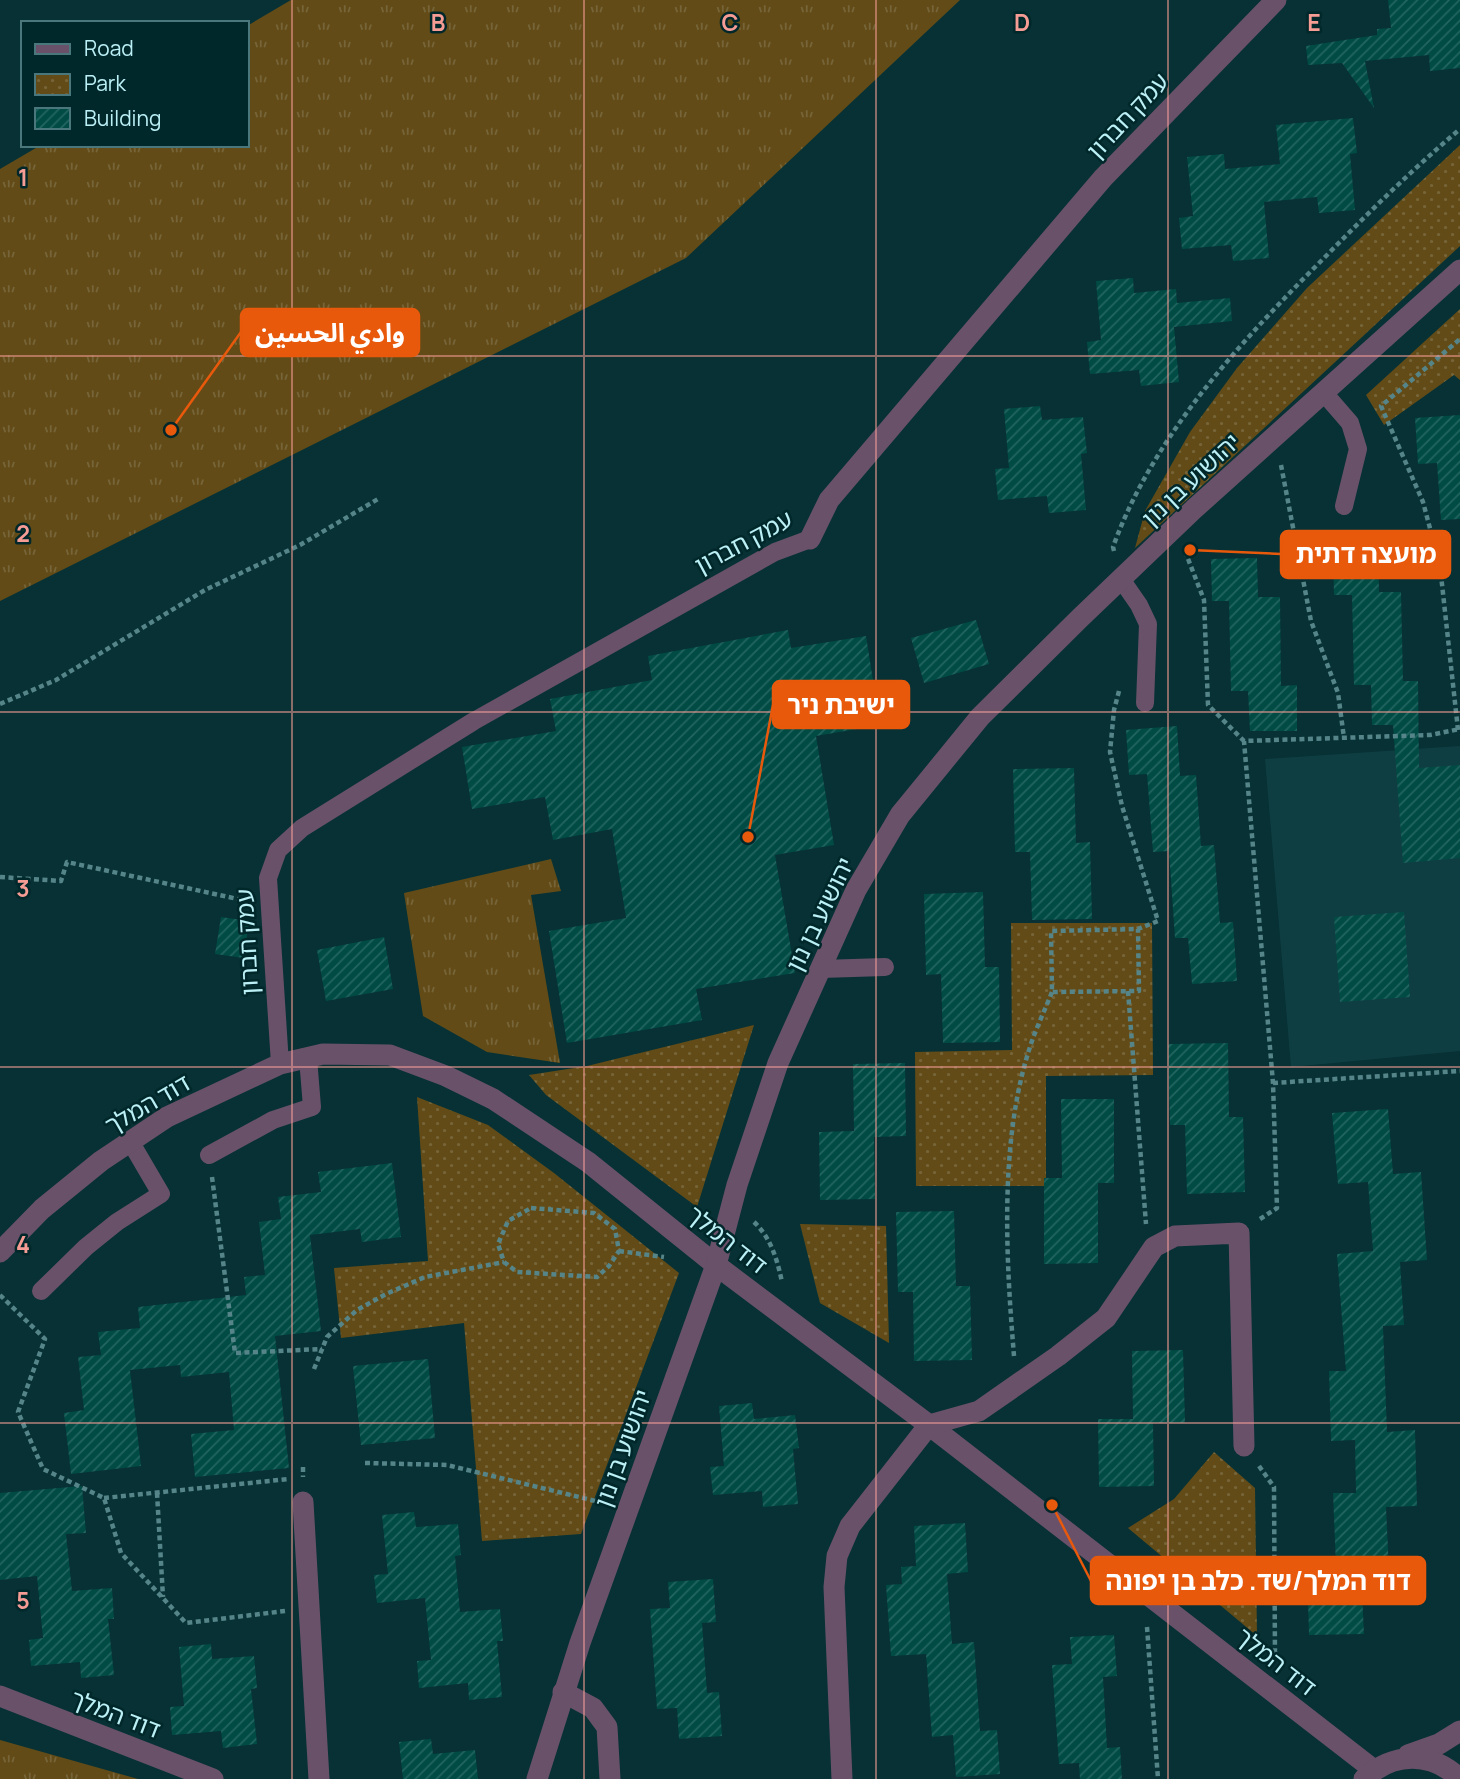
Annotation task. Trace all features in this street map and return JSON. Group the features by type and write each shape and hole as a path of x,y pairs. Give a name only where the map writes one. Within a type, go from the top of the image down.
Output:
{"street":[{"name":"עמק חברון","path":"810,538 829,500 1103,178 1276,0"},
{"name":"יהושוע בן נון","path":"537,1779 563,1692 716,1265 733,1202 778,1063 856,890 900,815 980,717 1121,579 1460,270"},
{"name":"דוד המלך","path":"0,1252 42,1209 101,1160 167,1116 280,1063 323,1054 390,1055 446,1076 494,1099 588,1162 716,1265 929,1425 1275,1693 1369,1774"},
{"path":"842,1779 834,1597 838,1556 850,1526 929,1425 979,1411 1058,1356 1106,1318 1154,1247 1175,1236 1239,1233 1244,1446"},
{"path":"303,1502 319,1779"},
{"path":"563,1692 593,1708 607,1727 610,1779"},
{"name":"דוד המלך","path":"2,1698 213,1779"},
{"path":"1369,1774 1393,1760 1438,1744 1460,1731"},
{"path":"1393,1760 1412,1757 1432,1760 1460,1779"}],"lane":[{"path":"1324,393 1350,423 1358,449 1344,506"},
{"name":"עמק חברון","path":"280,1063 268,878 278,850 302,828 474,721 775,552 810,538"},
{"path":"1121,579 1149,624 1145,703"},
{"path":"821,969 885,968"},
{"path":"209,1156 273,1120 312,1107 308,1058"},
{"path":"41,1291 86,1247 117,1222 161,1194 130,1141"}],"path":[{"path":"1121,579 1113,547 1123,519 1157,458 1208,385 1272,310 1409,172 1460,129"},
{"path":"1244,741 1430,735 1459,730 1440,566 1423,502 1381,406 1460,339"},
{"path":"1275,436 1311,621 1338,693 1344,738"},
{"path":"0,704 56,680 205,590 300,545 378,499"},
{"path":"1175,527 1205,600 1208,705 1244,741 1273,1083 1277,1208 1239,1233"},
{"path":"1016,1383 1008,1290 1006,1203 1015,1112 1030,1048 1052,992 1051,931 1138,929 1158,921 1122,806 1110,752 1114,710 1120,686"},
{"path":"0,877 61,881 67,862 270,905"},
{"path":"1052,992 1139,991 1138,929"},
{"path":"1128,991 1149,1254"},
{"path":"1273,1083 1460,1071"},
{"path":"209,1156 235,1353 322,1349"},
{"path":"733,1202 764,1232 778,1260 786,1317"},
{"path":"314,1369 327,1337 357,1310 386,1294 425,1277 504,1262 517,1272 597,1277 619,1251 615,1229 594,1213 531,1208 508,1221 498,1244 504,1262"},
{"path":"0,1294 46,1339 18,1412 43,1469 104,1498 303,1478"},
{"path":"1244,1446 1274,1487 1275,1693"},
{"path":"365,1463 447,1465 628,1508"},
{"path":"158,1493 163,1599"},
{"path":"104,1498 121,1553 186,1623 309,1608"},
{"path":"1145,1592 1158,1779"}],"shaded area":[{"path":"1460,746 1460,1051 1291,1067 1265,759"}],"green space":[{"path":"291,0 960,0 686,258 0,601 0,169 38,147 248,147 248,25"},
{"path":"1460,145 1460,246 1135,548 1145,511 1190,432 1237,368 1307,288"},
{"path":"1460,309 1460,380 1454,375 1384,425 1366,395"},
{"path":"551,859 561,891 531,895 560,1063 487,1052 423,1016 404,893"},
{"path":"1011,923 1152,923 1153,1075 1046,1076 1046,1186 916,1186 915,1052 1012,1050"},
{"path":"754,1025 697,1207 546,1095 529,1075 587,1066"},
{"path":"417,1097 488,1125 554,1173 679,1273 581,1534 482,1541 464,1323 341,1338 334,1268 428,1261"},
{"path":"800,1224 886,1226 889,1343 820,1303"},
{"path":"1214,1452 1255,1488 1257,1636 1128,1528 1174,1499"},
{"path":"0,1740 138,1779 0,1779"}],"building":[{"path":"1388,0 1460,0 1460,68 1430,71 1429,55 1365,61 1374,108 1342,63 1308,65 1306,46 1377,35 1377,29 1391,28"},
{"path":"1353,118 1357,153 1350,154 1355,210 1319,213 1317,197 1264,202 1269,258 1233,261 1231,245 1182,249 1179,218 1193,216 1187,157 1224,154 1225,169 1280,164 1276,125"},
{"path":"1133,278 1134,293 1176,289 1177,303 1230,298 1232,321 1174,327 1179,382 1141,386 1139,370 1090,374 1087,342 1101,340 1096,281"},
{"path":"1040,406 1042,420 1083,417 1087,453 1081,454 1086,510 1049,513 1047,496 998,500 995,469 1009,468 1004,409"},
{"path":"1460,415 1460,519 1441,520 1437,463 1418,464 1415,418"},
{"path":"1378,553 1379,592 1401,592 1403,681 1418,681 1419,768 1460,765 1460,858 1403,863 1393,725 1372,725 1371,685 1354,685 1352,595 1334,595 1333,554"},
{"path":"1257,558 1258,597 1280,597 1281,686 1297,685 1297,731 1250,731 1248,691 1231,691 1229,601 1212,601 1211,559"},
{"path":"976,620 989,664 924,683 911,638"},
{"path":"788,630 791,648 866,636 880,725 816,736 834,845 775,855 795,973 696,989 702,1020 567,1043 549,931 626,918 612,829 553,840 545,797 472,809 462,747 556,731 550,699 652,680 648,656"},
{"path":"1177,726 1180,776 1196,775 1201,846 1214,845 1220,923 1233,922 1237,981 1192,984 1188,938 1175,938 1169,851 1153,852 1147,774 1129,775 1126,730"},
{"path":"1074,768 1076,843 1090,842 1092,919 1032,920 1030,852 1015,852 1013,769"},
{"path":"983,892 985,967 999,967 1000,1042 943,1043 941,974 926,975 924,894"},
{"path":"1404,912 1410,997 1340,1002 1334,917"},
{"path":"221,917 249,921 244,958 215,954"},
{"path":"384,937 393,989 326,1001 317,950"},
{"path":"1228,1043 1229,1117 1243,1117 1245,1192 1187,1194 1185,1125 1170,1125 1168,1044"},
{"path":"905,1063 906,1136 874,1137 875,1199 820,1200 819,1132 854,1131 853,1064"},
{"path":"1061,1099 1114,1099 1114,1183 1098,1183 1098,1263 1044,1264 1044,1178 1062,1178"},
{"path":"1388,1109 1393,1174 1421,1172 1427,1260 1400,1262 1404,1325 1383,1326 1387,1432 1415,1430 1417,1506 1386,1507 1389,1570 1361,1570 1364,1634 1309,1635 1307,1566 1336,1566 1333,1493 1356,1493 1355,1440 1331,1441 1329,1371 1346,1371 1337,1254 1373,1251 1368,1182 1338,1184 1332,1113"},
{"path":"392,1163 401,1237 362,1242 360,1229 310,1235 321,1331 275,1336 289,1468 195,1477 191,1434 234,1430 229,1372 181,1377 180,1365 130,1370 141,1466 71,1474 64,1413 84,1410 78,1357 101,1355 98,1332 140,1328 138,1307 246,1295 244,1277 265,1275 259,1222 281,1219 278,1197 321,1192 318,1172"},
{"path":"954,1211 956,1286 970,1286 972,1360 914,1361 913,1292 898,1292 896,1212"},
{"path":"1183,1350 1185,1423 1153,1423 1154,1486 1099,1487 1098,1419 1133,1419 1132,1351"},
{"path":"428,1359 435,1438 361,1445 353,1366"},
{"path":"752,1403 754,1419 795,1415 799,1448 793,1449 798,1504 763,1507 762,1491 713,1495 710,1467 724,1466 719,1406"},
{"path":"82,1486 86,1533 66,1534 72,1591 112,1588 114,1619 108,1619 114,1675 81,1678 80,1662 31,1666 29,1640 43,1638 37,1576 0,1580 0,1493"},
{"path":"414,1512 416,1527 458,1524 461,1555 455,1556 460,1612 500,1609 503,1641 497,1641 502,1697 469,1700 468,1683 419,1688 417,1661 431,1660 425,1598 377,1603 374,1575 388,1574 382,1515"},
{"path":"965,1523 968,1572 947,1574 952,1644 974,1642 980,1731 997,1730 1000,1774 956,1777 953,1735 932,1737 926,1654 891,1656 886,1585 902,1584 901,1567 916,1566 914,1526"},
{"path":"713,1579 716,1622 702,1623 707,1693 719,1692 722,1736 679,1739 677,1708 657,1709 650,1609 670,1608 668,1582"},
{"path":"1114,1635 1117,1676 1103,1677 1107,1748 1120,1747 1122,1779 1080,1779 1079,1763 1059,1764 1052,1665 1072,1664 1070,1637"},
{"path":"211,1644 212,1659 254,1656 257,1688 251,1689 257,1744 223,1748 221,1731 172,1735 170,1707 184,1706 179,1647"},
{"path":"431,1739 433,1754 475,1750 478,1779 403,1779 399,1742"}],"place":[{"name":"وادي الحسين","path":"171,430"},
{"name":"מועצה דתית","path":"1190,550"},
{"name":"ישיבת ניר","path":"748,837"},
{"name":"דוד המלך/שד. כלב בן יפונה","path":"1052,1505"}]}
